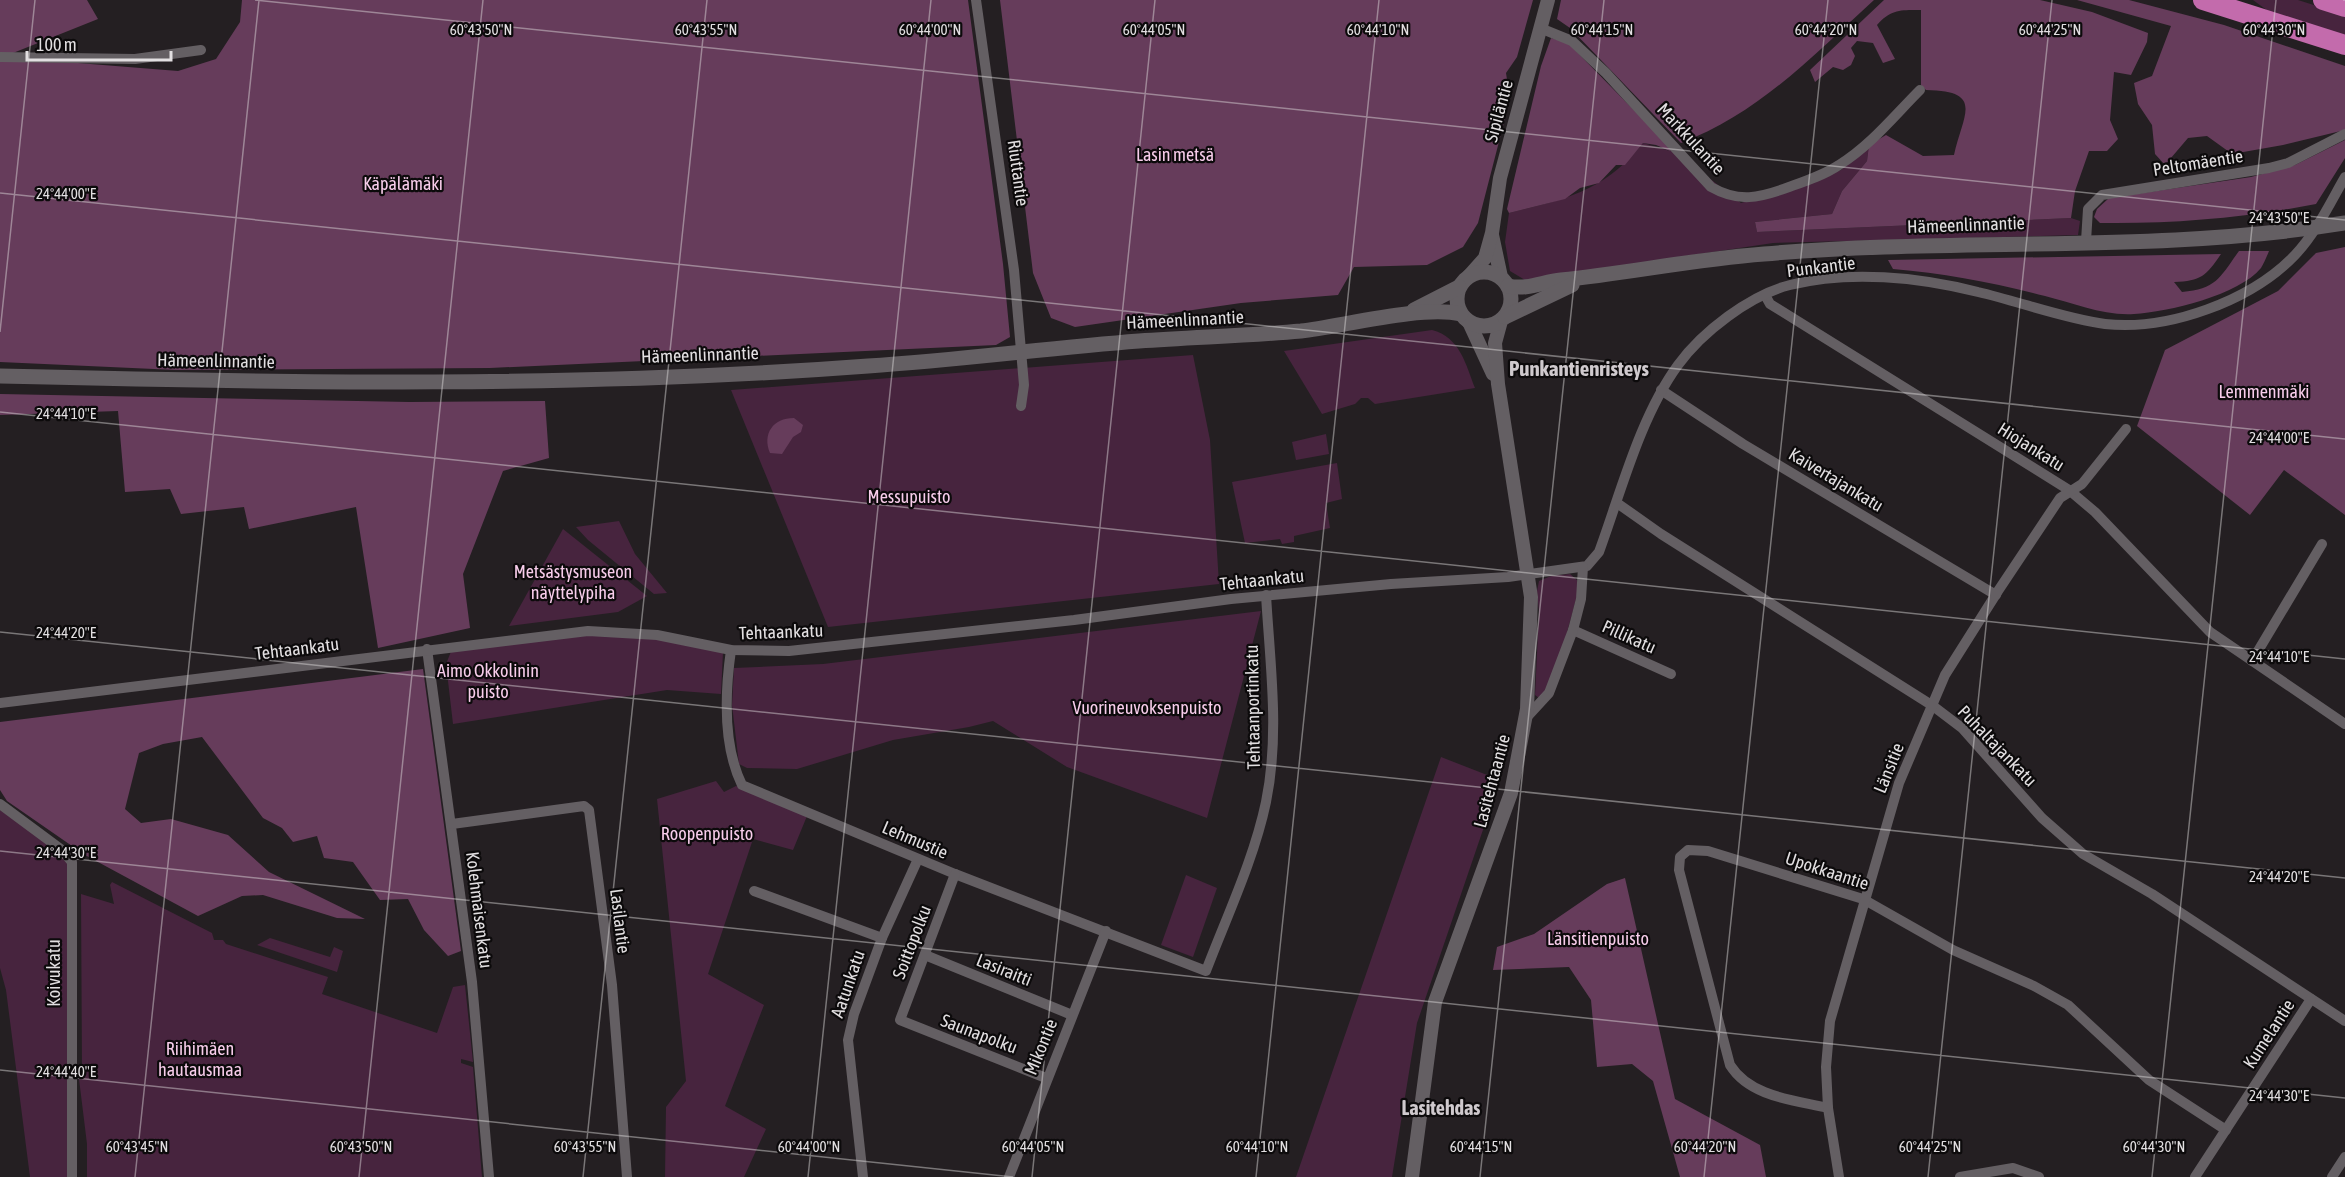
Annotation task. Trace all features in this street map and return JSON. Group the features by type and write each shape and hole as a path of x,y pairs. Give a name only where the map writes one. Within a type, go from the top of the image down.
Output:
{"highway":[{"path":"2203,0 2345,45"},
{"path":"2323,0 2345,7"}],"main road":[{"name":"Hämeenlinnantie","path":"1504,282 1530,288 1558,281 1732,257 1794,251 2212,238 2339,224"},
{"path":"1484,272 1504,282 1511,304 1502,319 1485,326 1465,318 1457,298 1464,281 1484,272"},
{"name":"Hämeenlinnantie","path":"1502,319 1538,299 1589,278"},
{"name":"Hämeenlinnantie","path":"1400,316 1464,281"},
{"name":"Hämeenlinnantie","path":"0,376 442,383 735,374 869,366 1021,352 1269,334 1440,312 1465,318"}],"street":[{"name":"Riuttantie","path":"976,0 1014,270 1024,385 1021,406"},
{"name":"Sipiläntie","path":"1464,281 1485,258 1492,233 1500,178 1548,0"},
{"name":"Markkulantie","path":"1540,28 1572,41 1606,73 1710,187 1732,197 1744,199 1765,196 1833,169 1864,146 1920,90"},
{"path":"0,57 135,59 201,50"},
{"name":"Peltomäentie","path":"2086,242 2088,209 2102,195 2269,168 2288,163 2345,134"},
{"name":"Punkantie","path":"1583,567 1591,565 1599,552 1661,390 1678,365 1710,330 1765,295 1789,285 1818,280 1873,278 1940,284 2104,324 2181,318 2238,295 2288,260 2306,240 2345,177"},
{"name":"Sipiläntie","path":"1492,233 1504,282"},
{"name":"Hiojankatu","path":"1765,295 1770,304 2069,490 2095,512 2199,622 2345,724"},
{"name":"Lasitehtaantie","path":"1465,318 1498,384"},
{"name":"Lasitehtaantie","path":"1412,1177 1435,1002 1511,794 1526,718 1531,634 1528,574 1498,384 1495,343 1502,319"},
{"name":"Kaivertajankatu","path":"1661,390 1743,444 1996,595"},
{"name":"Länsitie","path":"1839,1177 1828,1108 1826,1066 1830,1021 1863,900 1899,783 1945,675 1996,595 2060,498 2069,490 2082,484 2126,429"},
{"name":"Puhaltajankatu","path":"1617,503 1661,534 1933,706 1962,728 2042,818 2082,854 2152,894 2345,1021"},
{"path":"2252,661 2322,544"},
{"path":"1526,718 1549,693 1573,630 1581,598 1583,567 1528,574"},
{"name":"Tehtaankatu","path":"0,703 427,649 607,630 657,635 731,650 789,651 1266,596 1528,574"},
{"name":"Tehtaanportinkatu","path":"1206,971 1251,851 1266,801 1272,764 1272,679 1266,596"},
{"name":"Pillikatu","path":"1573,630 1671,674"},
{"name":"Kolehmaisenkatu","path":"427,649 472,982 489,1177"},
{"name":"Lehmustie","path":"731,650 728,682 729,729 735,771 742,785 955,874 1206,971"},
{"name":"Koivukatu","path":"0,804 62,850 72,862 72,1177"},
{"name":"Lasilantie","path":"452,824 584,806 589,810 612,985 627,1177"},
{"name":"Upokkaantie","path":"1828,1108 1760,1091 1744,1082 1730,1065 1678,863 1688,850 1701,849 1863,900 1953,950 2034,986 2068,1005 2149,1080 2226,1130"},
{"path":"882,938 918,859"},
{"name":"Soittopolku","path":"900,1020 955,874"},
{"name":"Aatunkatu","path":"754,891 882,938 854,1014 848,1040 863,1177"},
{"name":"Mikontie","path":"1009,1177 1046,1078 1106,931"},
{"name":"Lasiraitti","path":"925,956 1072,1015"},
{"name":"Kumelantie","path":"2195,1177 2311,999"},
{"name":"Saunapolku","path":"900,1020 1046,1078"},
{"path":"2332,1177 2345,1157"},
{"path":"1960,1177 2013,1168 2039,1177"}],"green space":[{"path":"2253,0 2298,0 2345,15 2345,36 2272,14"},
{"path":"1643,143 1670,151 1672,149 1741,203 1841,170 1869,145 1867,161 1842,191 1832,214 1755,222 1757,232 2071,218 2080,221 2078,235 1773,243 1525,280 1510,271 1505,242 1509,213 1549,203 1599,183 1629,159"},
{"path":"1432,330 1442,334 1456,345 1475,388 1375,404 1368,398 1361,398 1355,404 1322,414 1284,351"},
{"name":"Messupuisto","path":"1193,355 1210,440 1219,584 828,627 731,390"},
{"path":"1326,434 1329,454 1296,460 1292,442"},
{"path":"1337,463 1342,499 1326,503 1330,528 1294,536 1294,542 1282,544 1280,539 1245,543 1232,482"},
{"path":"619,521 635,554 667,593 654,594 588,540 576,527"},
{"name":"Metsästysmuseon näyttelypiha","path":"563,529 647,596 618,612 509,626"},
{"path":"1570,574 1577,580 1579,588 1565,640 1545,692 1539,698 1535,695 1539,581 1551,576"},
{"name":"Vuorineuvoksenpuisto","path":"1261,611 1207,818 1067,767 993,721 893,740 797,769 747,768 739,764 732,705 734,668 823,664"},
{"name":"Aimo Okkolinin puisto","path":"605,634 656,638 723,652 721,694 667,690 453,724 446,664 452,649"},
{"path":"1441,757 1500,780 1417,1023 1392,1177 1296,1177"},
{"name":"Roopenpuisto","path":"716,781 724,792 736,786 807,816 793,850 753,839 708,974 764,1005 725,1106 766,1129 744,1177 665,1177 666,1107 686,1081 657,799"},
{"path":"0,810 60,852 67,862 69,1177 30,1177 6,990 0,968"},
{"path":"1186,875 1217,888 1193,957 1161,945"},
{"name":"Riihimäen hautausmaa","path":"112,882 212,933 214,940 223,940 226,944 328,977 322,994 437,1033 453,987 465,985 473,1062 461,1059 461,1063 473,1067 482,1177 87,1177 87,1144 79,1079 79,1074 82,1073 81,894 114,904 110,885"},
{"path":"270,938 330,957 334,947 343,951 337,972 257,945"}],"shaded area":[{"name":"Käpälämäki","path":"0,0 87,0 98,19 3,57 178,71 216,59 240,22 242,0 968,0 1003,264 1010,337 996,345 490,368 176,370 0,362"},
{"name":"Lasin metsä","path":"1000,0 1533,0 1517,57 1506,73 1510,99 1478,223 1463,247 1427,265 1354,267 1338,295 1241,303 1075,327 1051,318 1033,273"},
{"path":"1561,0 1874,0 1807,62 1760,100 1709,131 1681,143 1570,28 1557,19"},
{"path":"1884,0 2040,0 2092,12 2148,33 2147,42 2131,75 2114,72 2110,120 2118,139 2107,151 2089,151 2075,191 2071,218 1757,232 1755,222 1832,214 1842,191 1867,161 1869,145 1886,135 1923,156 1954,155 1966,107 1957,95 1945,91 1926,90 1921,85 1921,10 1892,13 1877,25 1895,59 1883,63 1873,43 1857,41 1851,48 1855,56 1851,65 1843,70 1833,67 1815,82 1810,70"},
{"path":"2077,0 2129,0 2224,25 2345,66 2345,130 2232,154 2207,136 2188,138 2165,165 2155,154 2152,125 2138,104 2134,83 2152,76 2171,26"},
{"path":"1551,38 1568,43 1672,149 1670,151 1643,143 1625,165 1616,165 1599,183 1580,188 1565,199 1509,213 1507,209 1541,66"},
{"path":"2345,140 2345,158 2316,204 2262,213 2181,221 2100,223 2094,217 2097,209 2109,198 2251,177 2295,165"},
{"name":"Lemmenmäki","path":"2345,247 2345,515 2284,470 2250,515 2137,426 2165,350 2278,291 2316,253"},
{"path":"2239,251 2269,251 2261,268 2251,278 2220,294 2183,306 2134,314 2100,311 2026,291 1969,279 1893,269 1888,260 2221,254 2211,268 2197,279 2174,282 2182,292 2210,285 2222,275"},
{"path":"0,394 409,402 545,401 549,458 503,471 463,574 470,628 378,648 356,507 249,529 244,507 181,514 170,489 125,492 118,411 0,415"},
{"path":"794,418 803,425 801,432 793,437 782,454 770,453 767,440 771,428 780,421"},
{"path":"423,669 461,951 448,956 424,930 408,899 380,900 353,862 324,858 317,836 293,842 282,828 263,818 202,737 163,744 139,753 125,809 141,823 171,819 228,835 269,872 365,919 337,918 263,895 242,896 198,916 85,855 7,801 0,790 0,722"},
{"name":"Länsitienpuisto","path":"1625,878 1675,1099 1760,1145 1766,1177 1680,1177 1653,1081 1632,1064 1597,1067 1591,1000 1569,967 1493,970 1497,947 1534,934 1607,884"}],"district":[{"name":"Punkantienristeys","path":"1579,369"},
{"name":"Lasitehdas","path":"1441,1108"}]}
